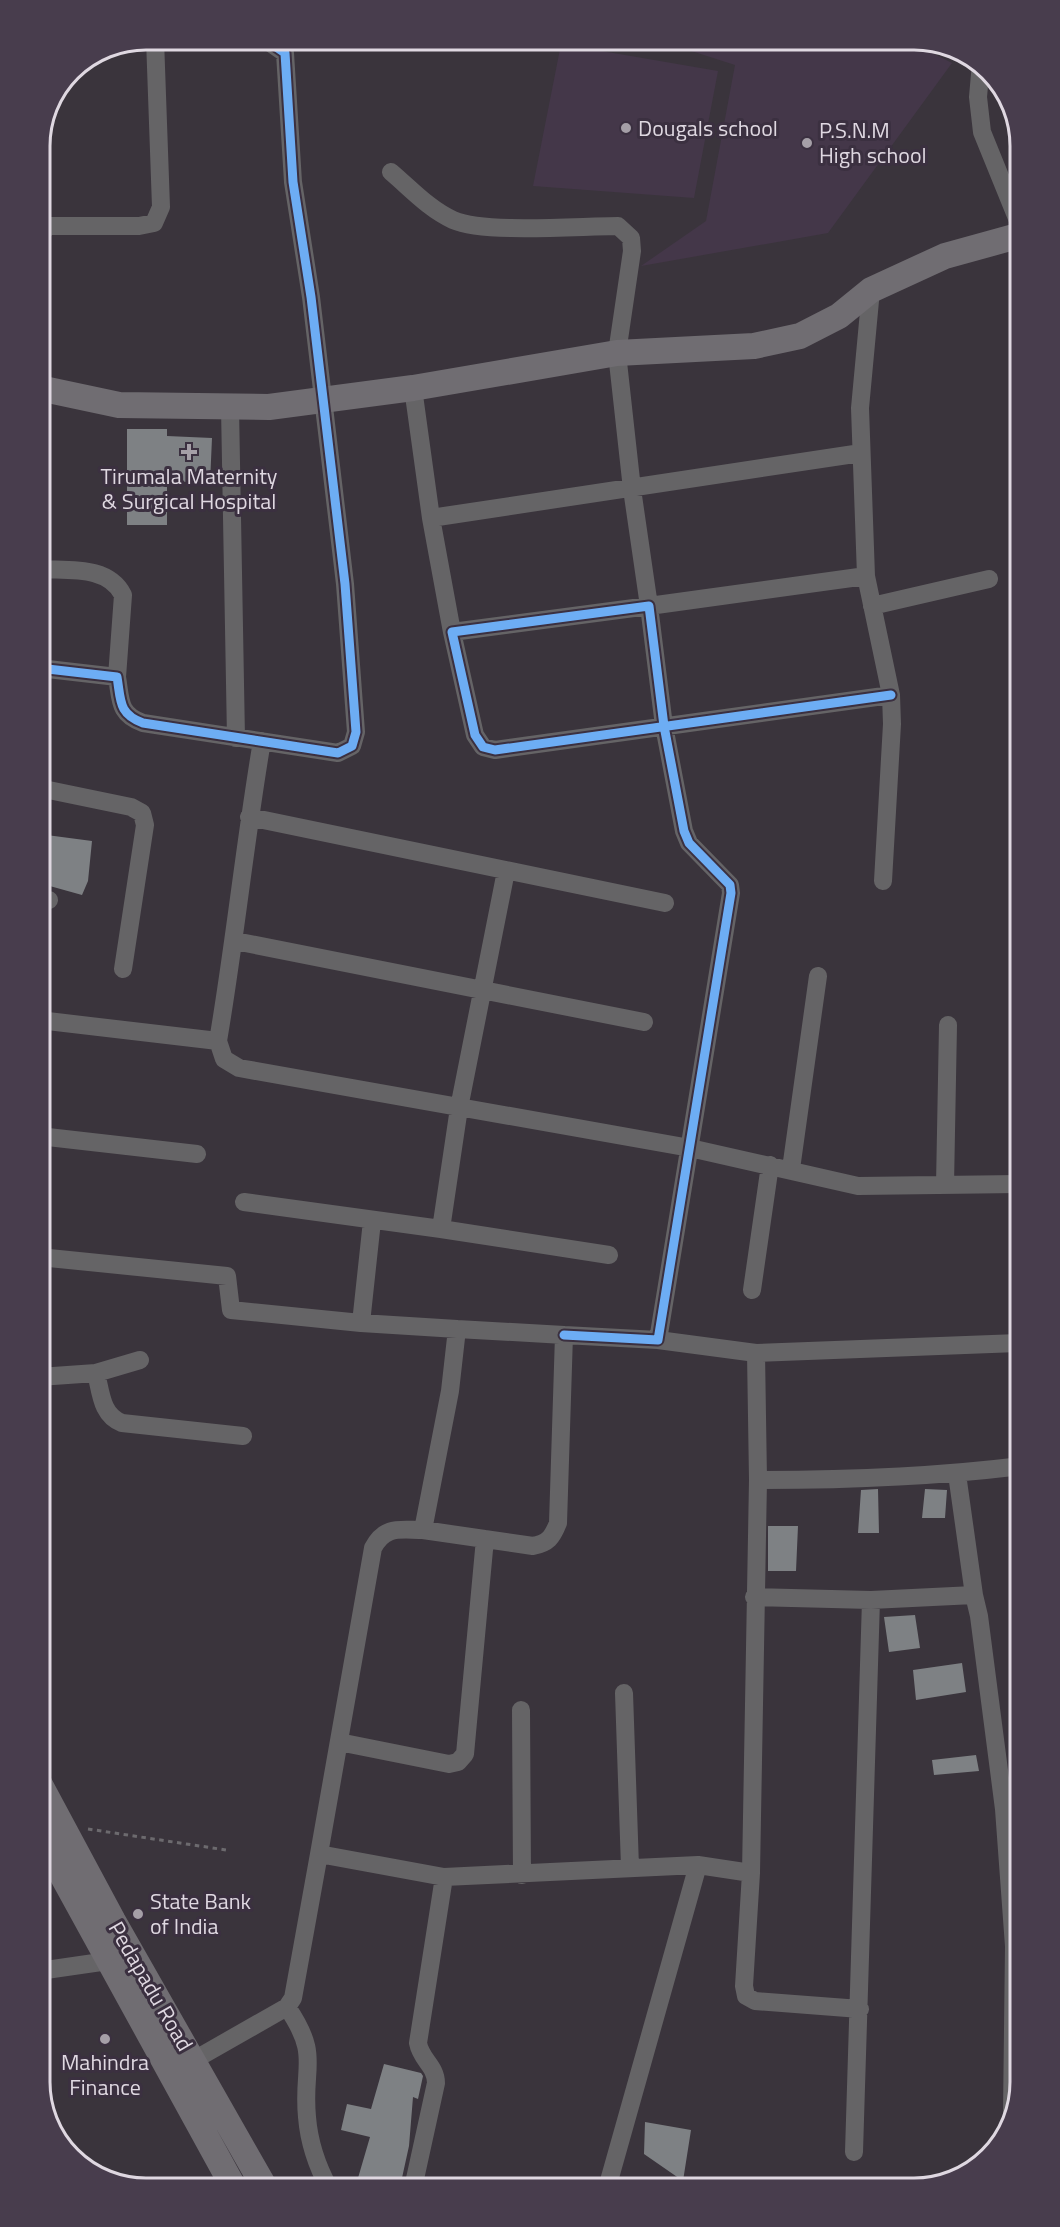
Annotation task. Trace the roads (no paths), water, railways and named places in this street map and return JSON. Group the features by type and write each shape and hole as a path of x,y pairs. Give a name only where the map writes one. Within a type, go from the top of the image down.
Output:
{"street":[{"path":"50,226 139,226 154,223 161,207 155,50"},
{"path":"50,569 97,573 110,577 118,584 123,595 117,676 123,711 132,719 236,738 338,753 352,746 356,732 345,584 293,182 285,53 281,50"},
{"path":"980,76 978,97 982,132 1010,201"},
{"path":"392,172 435,210 455,221 478,227 618,226 631,238 632,251 617,353 632,489 664,726 684,831 689,843 726,878 731,893 658,1340"},
{"path":"50,390 119,405 269,407 413,388 617,353 754,346 800,336 839,316 871,290 945,256 1010,238"},
{"path":"871,290 860,408 866,576 891,695 892,724 883,881"},
{"path":"413,388 431,518 452,632 475,735 483,747 495,750 891,695"},
{"path":"230,407 236,738"},
{"path":"431,518 861,453"},
{"path":"452,632 866,576"},
{"path":"872,606 989,579"},
{"path":"50,669 117,676"},
{"path":"262,741 249,817 235,941 218,1041 224,1059 239,1068 690,1148 858,1186 1010,1184"},
{"path":"50,790 131,807 142,813 145,825 123,969"},
{"path":"249,817 665,903"},
{"path":"441,1230 459,1108 485,988 506,871"},
{"path":"235,941 485,988 644,1022"},
{"path":"791,1169 818,976"},
{"path":"50,1021 218,1041"},
{"path":"945,1185 948,1025"},
{"path":"50,1137 197,1154"},
{"path":"752,1290 770,1165"},
{"path":"243,1203 609,1255"},
{"path":"361,1323 372,1221"},
{"path":"50,1258 227,1276 231,1310 361,1323 658,1340 756,1353 1010,1343"},
{"path":"423,1530 450,1390 457,1329"},
{"path":"194,2060 287,2007 293,1998 374,1548 379,1536 390,1530 423,1530 539,1545 553,1537 558,1523 564,1335"},
{"path":"756,1353 758,1480 754,1598 751,1872 744,1986 746,1996 755,2001 860,2009"},
{"path":"50,1376 96,1372 140,1360"},
{"path":"96,1372 105,1407 113,1420 122,1423 243,1436"},
{"path":"758,1480 875,1480 1010,1467"},
{"path":"957,1474 974,1595 980,1616 1004,1809 1010,1891"},
{"path":"339,1742 449,1764 458,1762 465,1754 485,1539"},
{"path":"754,1598 871,1600 974,1595"},
{"path":"854,2152 871,1600"},
{"path":"624,1694 630,1867"},
{"path":"521,1710 522,1875"},
{"name":"Pedapadu Road","path":"50,1804 113,1921 259,2177"},
{"name":"Pedapadu Road","path":"50,1853 228,2177"},
{"path":"319,1854 444,1877 698,1865 751,1872"},
{"path":"610,2178 698,1865"},
{"path":"415,2177 436,2083 436,2074 423,2058 418,2043 444,1877"},
{"path":"50,1969 108,1961"},
{"path":"287,2007 309,2047 306,2115 323,2177"}],"place":[{"name":"Dougals school","path":"626,128"},
{"name":"P.S.N.M High school","path":"807,143"},
{"name":"Tirumala Maternity & Surgical Hospital","path":"189,452"},
{"name":"State Bank of India","path":"138,1914"},
{"name":"Mahindra Finance","path":"105,2039"}]}
